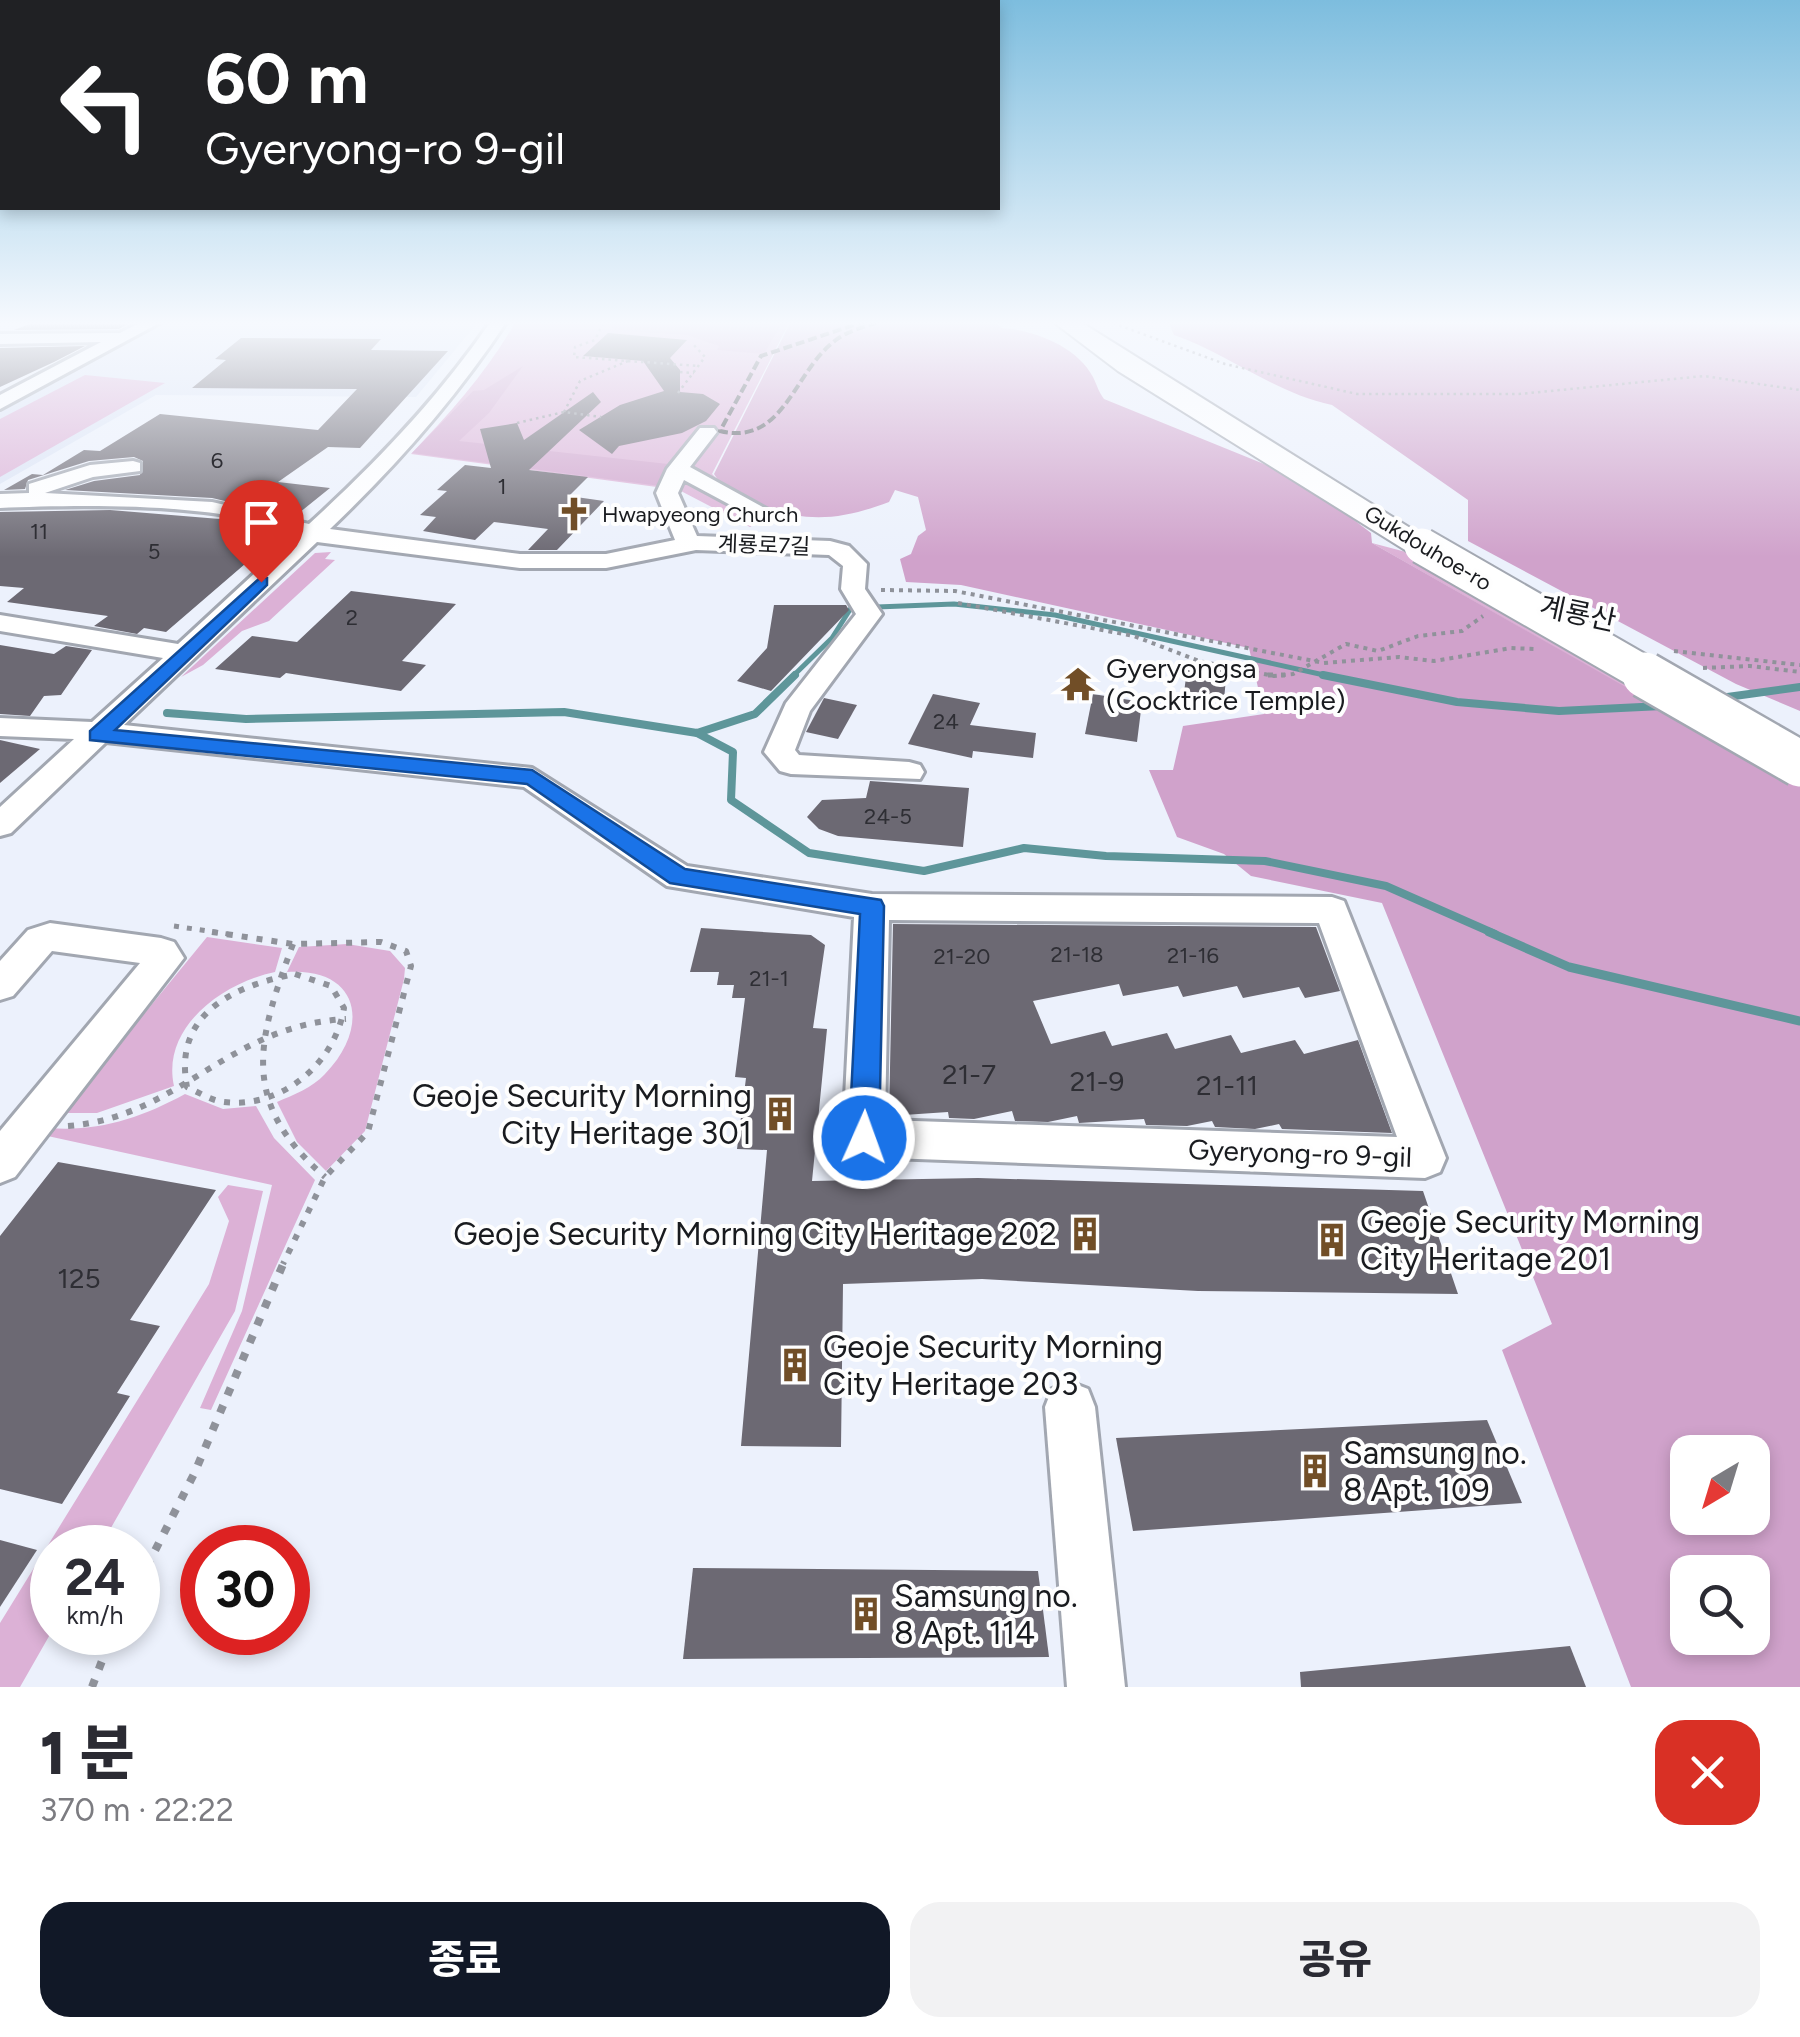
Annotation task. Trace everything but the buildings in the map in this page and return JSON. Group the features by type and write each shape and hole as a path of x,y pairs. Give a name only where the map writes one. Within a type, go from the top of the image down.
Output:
{"highway":[{"name":"Gukdouhoe-ro","path":"1187,400 1800,764"},
{"name":"Gukdouhoe-ro","path":"1208,400 1432,542 1800,737"}],"street":[{"path":"0,825 14,799 98,735 370,480 442,400"},
{"path":"688,544 667,493 678,469 707,432"},
{"path":"2,500 90,471 133,468"},
{"path":"678,469 759,510"},
{"name":"계룡로7길","path":"2,500 70,497 255,516 298,524 312,534 520,561 606,562 688,544 836,549 855,564 852,584 863,601"},
{"path":"863,601 861,629 796,709 779,752 791,764 909,772"},
{"path":"0,623 184,652"},
{"name":"Gyeryong-ro 9-gil","path":"0,727 50,728 532,778 679,877 872,906 1332,910 1425,1158 864,1138 872,906"},
{"path":"0,985 50,936 161,952 166,958 0,1164"},
{"path":"1070,1407 1096,1687"}],"path":[{"path":"564,412 570,400"},
{"path":"517,423 564,412 601,417"},
{"path":"863,601 898,588 955,592 1310,660 1434,661 1532,648 1546,653"},
{"path":"958,603 1134,636 1199,661 1274,676 1293,674 1310,660 1346,644 1363,652 1384,653 1407,639 1444,638 1470,629 1484,615"},
{"path":"1662,650 1800,668"},
{"path":"1698,668 1800,668"},
{"path":"160,1541 194,1474 253,1326 325,1178 368,1132 411,966 406,951 380,942 293,944 172,925"},
{"path":"293,944 263,1036 263,1098 287,1142 325,1178"},
{"path":"280,976 317,977 334,986 344,1000 346,1019 324,1061 302,1080 263,1098 221,1104 187,1087 180,1064 185,1043 198,1022 243,987 280,976"},
{"path":"24,1134 36,1135 47,1125 82,1126 140,1109 187,1087 263,1036 289,1026 346,1019"},
{"path":"92,1687 104,1655"}],"shaded area":[{"path":"18,400 148,400 0,484 0,409"},
{"path":"37,400 136,400 0,477 0,419"},
{"path":"460,400 750,400 712,474 732,493 772,513 750,527 679,490 411,454"},
{"path":"464,400 499,400 459,441 668,464 660,486 412,453"},
{"path":"751,400 1106,400 1301,479 1371,533 1372,543 1800,786 1800,1687 1631,1687 1502,1350 1552,1324 1382,903 1251,876 1224,854 1177,837 1149,770 1173,770 1183,726 1264,714 1249,648 961,585 906,582 900,559 911,554 918,536 926,530 918,497 895,490 889,502 853,513 820,517 787,514 725,487 714,474"},
{"path":"1314,400 1800,400 1800,711 1736,684 1468,541 1468,500 1332,405"},
{"path":"1372,543 1421,556 1761,765"},
{"path":"331,552 325,559 335,560 269,621 242,631 203,665 181,677 315,553"},
{"path":"207,937 282,948 275,972 235,986 200,1011 177,1045 172,1065 174,1086 97,1113 63,1113"},
{"path":"347,944 390,951 405,968 404,979 365,1131 326,1171 297,1142 277,1102 314,1083 340,1056 349,1038 351,1004 330,979 287,972 299,947"},
{"path":"185,1094 223,1109 256,1106 274,1138 315,1180 211,1410 200,1408 242,1311 272,1185 43,1135 49,1128 85,1128 119,1122"},
{"path":"228,1185 263,1191 235,1311 113,1525 60,1525 209,1284 229,1221 218,1197"},
{"path":"30,1574 30,1655 38,1655 20,1687 0,1687 0,1623"}],"waterway":[{"path":"792,677 832,638 851,608 954,604 1055,615 1333,677"},
{"path":"697,733 755,714 795,675"},
{"path":"1323,675 1457,702 1559,711 1662,706"},
{"path":"1720,698 1800,687"},
{"path":"167,713 246,719 564,712 697,733"},
{"path":"697,733 733,752 731,800 809,853 924,871 1024,848 1106,856 1265,861 1386,886 1495,934"},
{"path":"1489,932 1569,967 1800,1021"}],"railway":[{"path":"737,400 720,431 741,433 758,428 772,419 788,400"}],"place":[{"name":"Hwapyeong Church","path":"574,514"},
{"name":"Gyeryongsa (Cocktrice Temple)","path":"1078,684"},
{"name":"Geoje Security Morning City Heritage 301","path":"780,1114"},
{"name":"Geoje Security Morning City Heritage 202","path":"1085,1234"},
{"name":"Geoje Security Morning City Heritage 201","path":"1332,1240"},
{"name":"Geoje Security Morning City Heritage 203","path":"795,1365"},
{"name":"Samsung no. 8 Apt. 109","path":"1315,1471"},
{"name":"Samsung no. 8 Apt. 114","path":"866,1614"}],"route":[{"path":"261,582 98,735 532,778 679,877 872,906 864,1138"}]}
